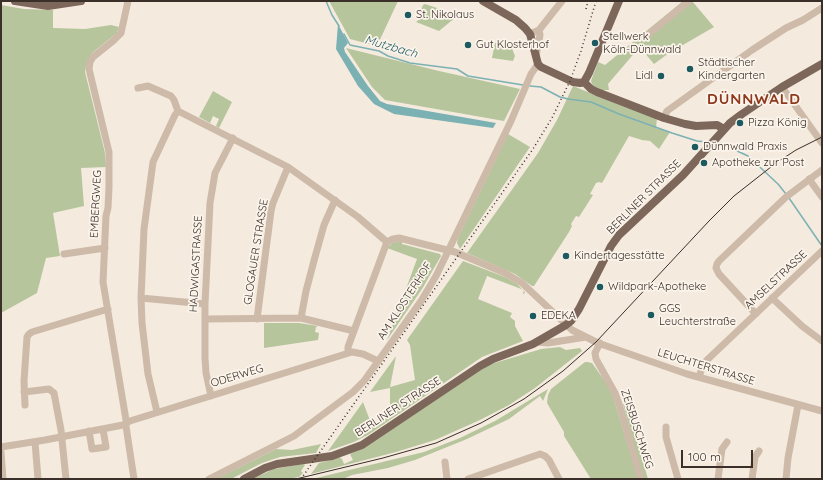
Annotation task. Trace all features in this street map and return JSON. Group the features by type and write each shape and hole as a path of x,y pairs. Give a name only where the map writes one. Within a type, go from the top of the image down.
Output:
{"main road":[{"path":"15,1 48,6 81,1"},
{"path":"483,1 520,23 530,34 537,60 541,67 572,82 584,82"},
{"path":"584,82 619,1"},
{"name":"BERLINER STRASSE","path":"244,479 260,470 277,464 326,457 356,447 371,440 480,366 493,359 537,342 566,325 571,321 579,309 611,246 619,235 683,175 724,129 742,114 782,87 822,64"},
{"path":"584,82 591,89 597,92 664,118 696,126 717,125 724,129"}],"street":[{"name":"EMBERGWEG","path":"128,1 121,33 93,57 89,66 89,71 110,159 103,282 134,479"},
{"path":"530,34 539,30 562,1"},
{"path":"645,37 689,1"},
{"path":"664,118 667,111 752,50 786,28 803,20 822,8"},
{"name":"AM KLOSTERHOF","path":"209,479 294,436 353,392 364,381 378,362 426,292 449,251 452,240 512,121 532,74 537,60 540,35 539,30"},
{"path":"138,88 148,86 171,96 178,111 288,167 358,217 387,242 348,347 348,353"},
{"path":"782,87 822,144"},
{"path":"157,412 148,374 144,347 141,298 144,229 155,156 178,111"},
{"name":"HADWIGASTRASSE","path":"211,396 206,373 205,319 208,230 212,186 215,173 233,138"},
{"name":"GLOGAUER STRASSE","path":"257,319 271,211 288,167"},
{"path":"756,314 719,274 716,268 717,264 788,196 822,170"},
{"path":"810,180 822,198"},
{"path":"302,318 306,291 317,250 324,225 335,200"},
{"name":"LEUCHTERSTRASSE","path":"387,242 399,238 449,251 463,255 505,273 522,283 566,325 576,332 600,343 699,377 822,412"},
{"path":"64,254 105,248"},
{"name":"AMSELSTRASSE","path":"699,377 703,365 707,360 822,251"},
{"path":"141,298 205,304"},
{"path":"772,298 802,326 822,341"},
{"path":"25,405 24,392 27,337 29,334 108,309"},
{"path":"205,319 302,318 354,331"},
{"path":"537,342 548,343 586,337"},
{"name":"ZEISBUSCHWEG","path":"600,343 595,354 596,359 615,393 641,479"},
{"name":"ODERWEG","path":"1,447 103,429 126,423 348,353 357,352 378,362"},
{"path":"24,392 49,389 54,393 62,436 66,479"},
{"path":"786,479 788,458 798,405"},
{"path":"666,427 666,437 678,479"},
{"path":"89,431 92,449 106,447 103,429"},
{"path":"35,442 38,479"},
{"path":"718,479 722,449 727,442"},
{"path":"752,479 755,457 760,451"},
{"path":"1,452 3,479"},
{"path":"468,479 540,454 549,460 559,479"},
{"path":"445,462 447,479"}],"green space":[{"path":"329,1 398,1 377,46 350,39"},
{"path":"683,1 692,1 714,27 669,53 654,64 643,51 637,50 608,84 609,90 602,90 593,86 591,81 598,62 605,65"},
{"path":"425,4 456,17 439,31 416,22 420,19 419,15 423,5"},
{"path":"1,5 24,9 53,10 53,28 85,29 111,25 119,27 117,33 92,53 85,72 105,153 106,167 81,168 84,206 53,213 60,256 46,258 37,293 1,313"},
{"path":"495,43 511,46 515,56 513,61 492,58"},
{"path":"346,48 520,89 504,121 385,100 372,87"},
{"path":"573,86 657,118 656,128 670,132 659,149 650,141 629,136 602,183 596,183 590,194 593,195 579,217 576,216 571,224 572,226 569,232 534,286 532,286 515,274 467,253 538,153 557,120"},
{"path":"213,91 232,102 219,128 216,126 219,119 213,116 210,123 199,117"},
{"path":"508,134 530,147 460,249 457,243 458,238"},
{"path":"399,241 402,242 402,244 440,254 441,256 422,289 387,340 417,259 387,248 392,243"},
{"path":"463,261 505,277 517,284 522,289 487,276 478,299 512,313 510,317 515,321 515,326 523,341 482,357 368,435 354,442 328,451 363,402 372,426 390,416 390,388 370,392 396,356 390,387 415,380 410,345 407,340"},
{"path":"264,323 299,323 318,326 316,327 315,332 319,333 318,340 264,348"},
{"path":"560,347 566,350 580,348 582,351 535,388 509,405 480,420 435,440 396,452 311,474 319,463 339,457 342,459 344,464 353,460 350,454 363,448 488,365 541,349"},
{"path":"585,362 592,363 607,384 613,396 638,479 591,479 564,436 564,432 547,403 548,395 551,389"},
{"path":"548,389 543,401 540,396 509,419 467,439 415,460 388,468 352,475 343,479 312,479 424,452 460,438 495,421"},
{"path":"626,403 648,479 643,479 623,404"},
{"path":"321,444 316,453 280,457 262,463 231,479 216,479 276,449 292,450"},
{"path":"303,464 305,465 301,471 303,473 299,477 288,479 252,479 274,469"}],"water":[{"path":"338,24 348,43 344,48 345,52 380,101 387,104 496,123 493,128 394,114 374,104 358,86 336,49"}],"waterway":[{"name":"Mutzbach","path":"326,1 339,26"},
{"name":"Mutzbach","path":"344,34 350,45 379,51 388,56 410,63 457,69 468,76 523,85"},
{"name":"Mutzbach","path":"530,86 541,87 560,97 591,102 672,133 697,141 707,142"},
{"name":"Mutzbach","path":"720,143 748,156 778,184 786,194"},
{"name":"Mutzbach","path":"789,198 822,246"}],"tram line":[{"path":"296,479 383,458 436,443 481,423 524,399 563,371 596,342 734,196 776,163 796,150 822,137"}],"railway":[{"path":"586,9 588,1"},
{"path":"301,479 533,149 552,118 570,81 596,1"}],"place":[{"name":"St. Nikolaus","path":"408,15"},
{"name":"Stellwerk Köln-Dünnwald","path":"595,43"},
{"name":"Gut Klosterhof","path":"468,45"},
{"name":"Städtischer Kindergarten","path":"690,69"},
{"name":"Lidl","path":"661,76"},
{"name":"Pizza König","path":"740,123"},
{"name":"Dünnwald Praxis","path":"695,147"},
{"name":"Apotheke zur Post","path":"704,163"},
{"name":"Kindertagesstätte","path":"566,256"},
{"name":"Wildpark-Apotheke","path":"600,287"},
{"name":"GGS Leuchterstraße","path":"651,315"},
{"name":"EDEKA","path":"533,316"}],"district":[{"name":"DÜNNWALD","path":"754,99"}]}
